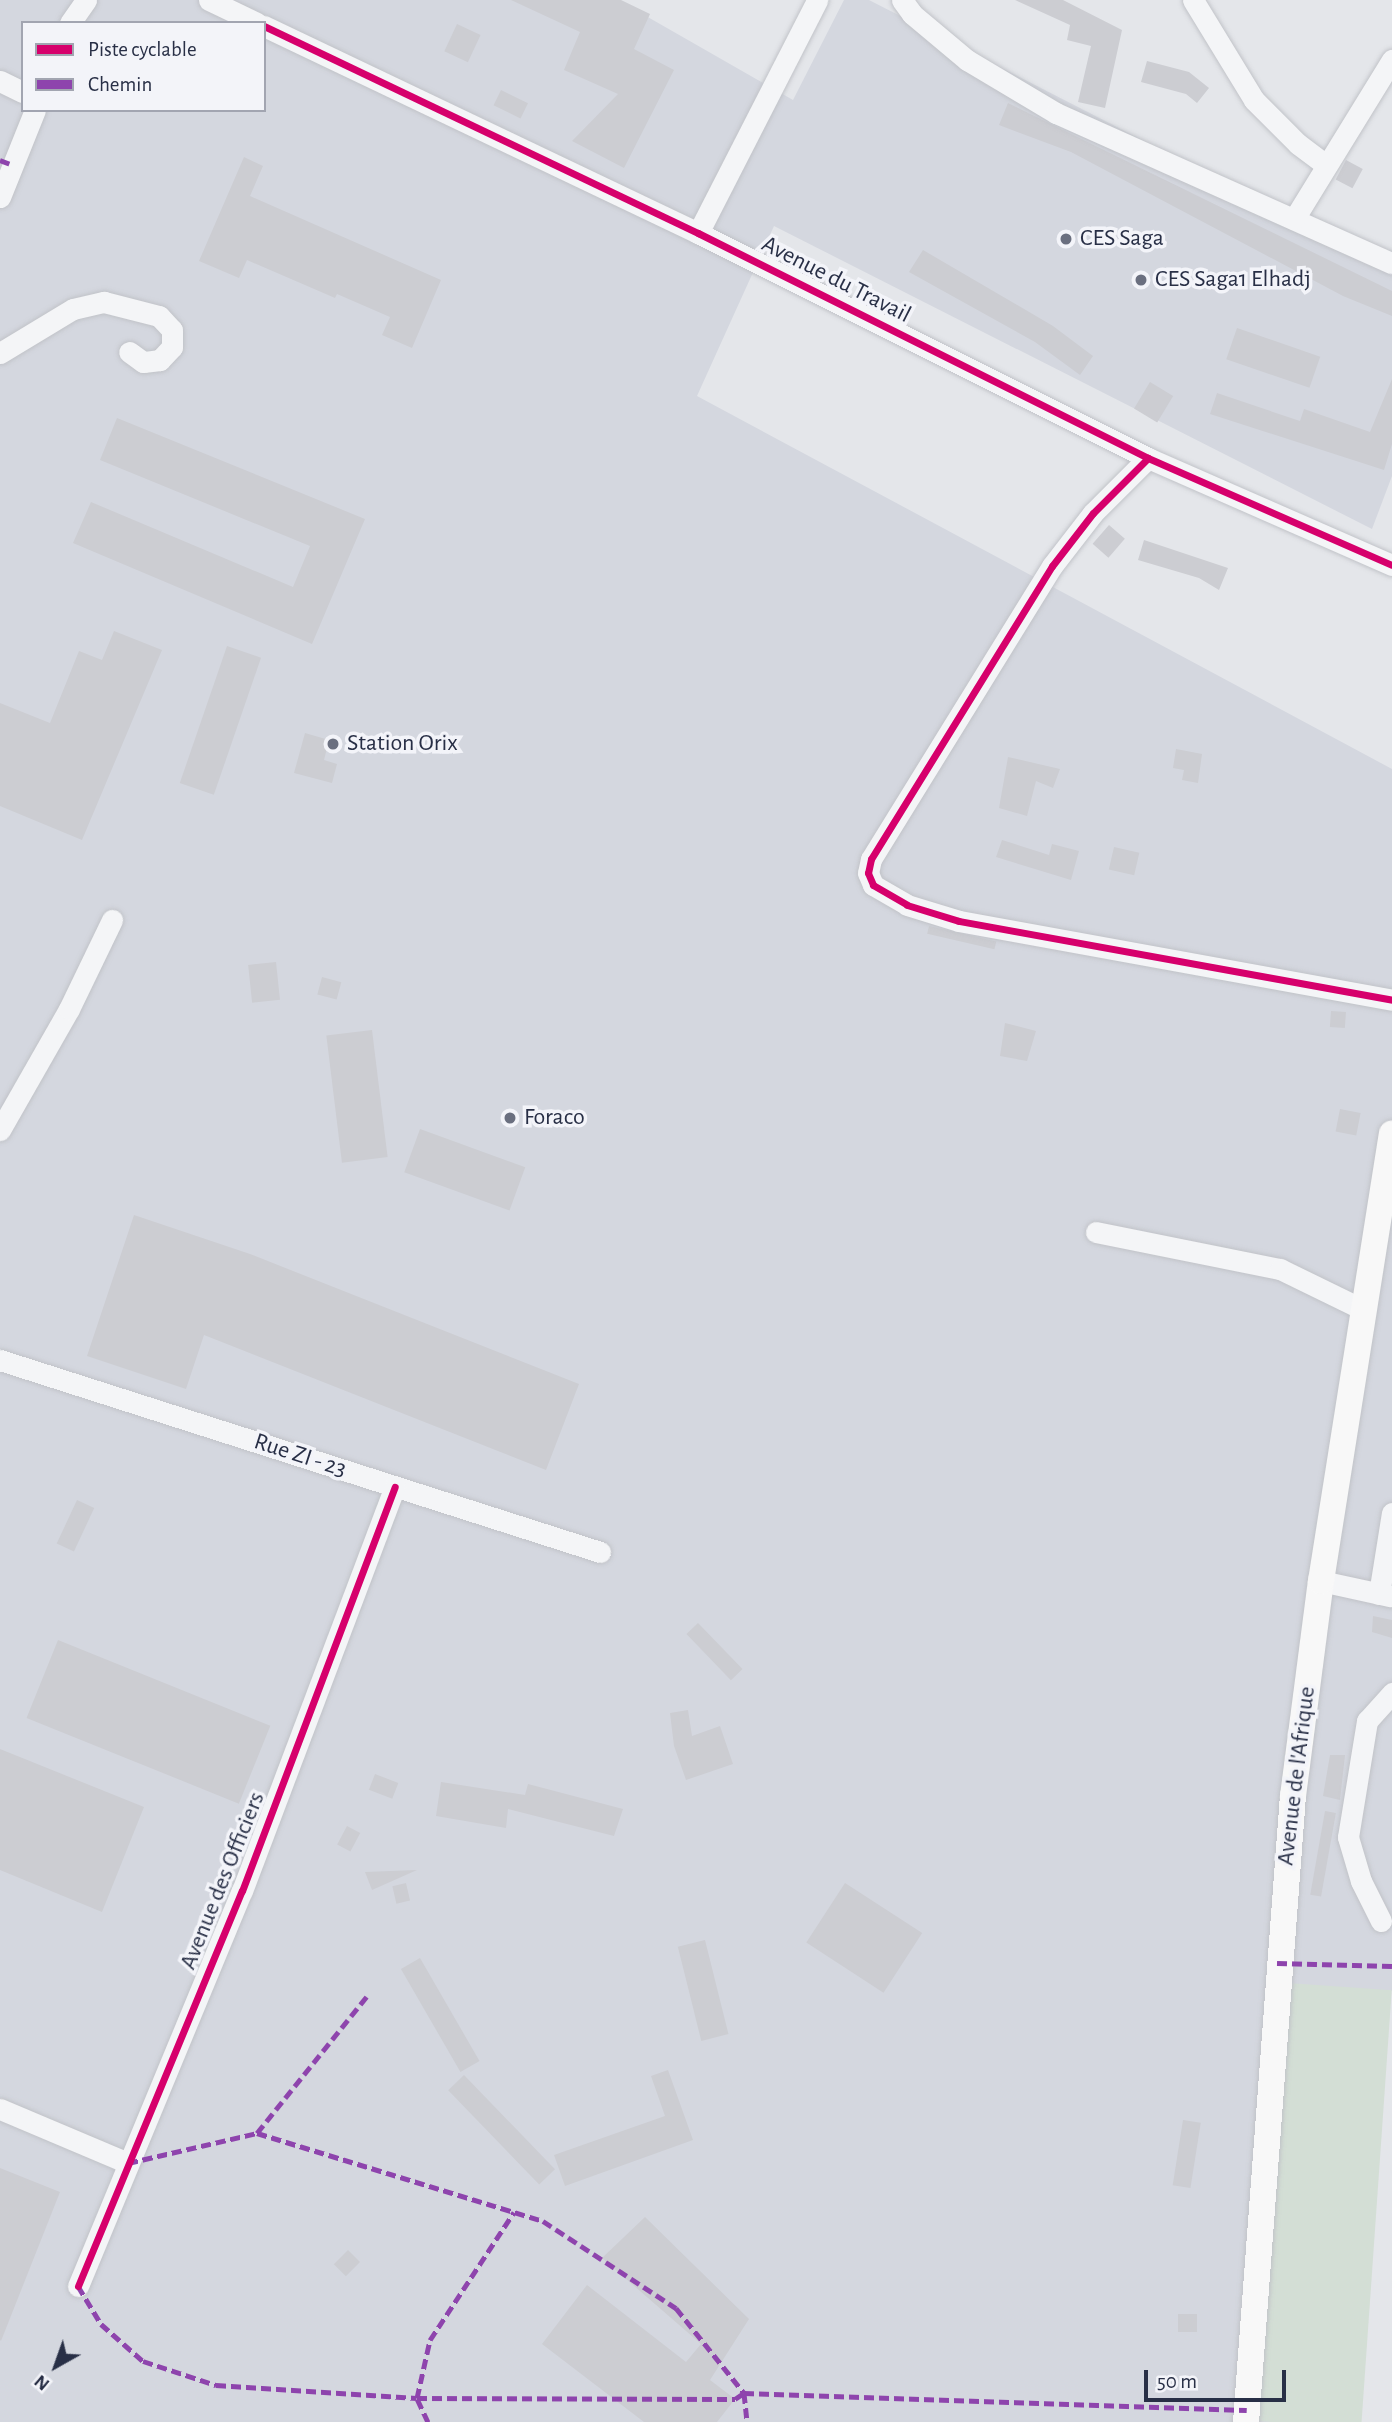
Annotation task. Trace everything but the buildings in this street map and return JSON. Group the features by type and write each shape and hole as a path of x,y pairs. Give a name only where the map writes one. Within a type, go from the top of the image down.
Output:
{"main road":[{"name":"Avenue de l'Afrique","path":"1246,2422 1277,1963 1321,1581 1392,1134"}],"street":[{"path":"71,21 86,0"},
{"path":"209,0 253,21"},
{"path":"698,233 817,0"},
{"path":"902,0 967,60 1056,113 1392,263"},
{"path":"1192,0 1254,100 1298,144 1325,164"},
{"name":"Avenue du Travail","path":"266,27 698,233 1148,458 1392,565"},
{"path":"1294,219 1325,164 1392,60"},
{"path":"0,81 21,91"},
{"path":"0,197 34,112"},
{"path":"0,353 73,309 104,302 159,316 173,330 172,347 160,360 143,362 129,352"},
{"path":"1148,458 1093,513 1052,566 996,660 933,752 870,859 868,873 873,884 907,905 959,921 1392,1000"},
{"path":"0,1130 69,1009 112,920"},
{"path":"1096,1232 1280,1269 1364,1310"},
{"name":"Rue ZI - 23","path":"0,1360 600,1552"},
{"name":"Avenue des Officiers","path":"78,2286 242,1891 396,1487"},
{"path":"1321,1581 1385,1595 1392,1513"},
{"path":"1381,1921 1361,1881 1348,1837 1367,1721 1392,1693"},
{"path":"0,2109 128,2163"}],"shaded area":[{"path":"0,0 618,0 793,100 844,0 869,0 1392,268 1392,476 1372,529 774,226 697,396 1392,769 1392,1991 1288,1984 1280,2422 0,2422"},
{"path":"1288,1983 1392,1990 1362,2422 1257,2421"}],"marked path":[{"path":"0,160 13,165"},
{"path":"1277,1963 1392,1966"},
{"path":"257,2133 368,1995"},
{"path":"128,2163 257,2133 543,2221 676,2308 744,2393 747,2422"},
{"path":"428,2422 417,2398 430,2340 514,2212"},
{"path":"78,2286 101,2324 143,2361 216,2385 417,2398 735,2399 744,2393 1247,2410"}],"cycle path":[{"path":"266,27 698,233 1148,458 1392,565"},
{"path":"1148,458 1093,513 1052,566 871,859 868,873 873,885 907,905 959,921 1392,1000"},
{"path":"78,2286 242,1891 395,1487"}],"place":[{"name":"CES Saga","path":"1066,239"},
{"name":"CES Saga1 Elhadj","path":"1141,280"},
{"name":"Station Orix","path":"333,744"},
{"name":"Foraco","path":"510,1118"}]}
